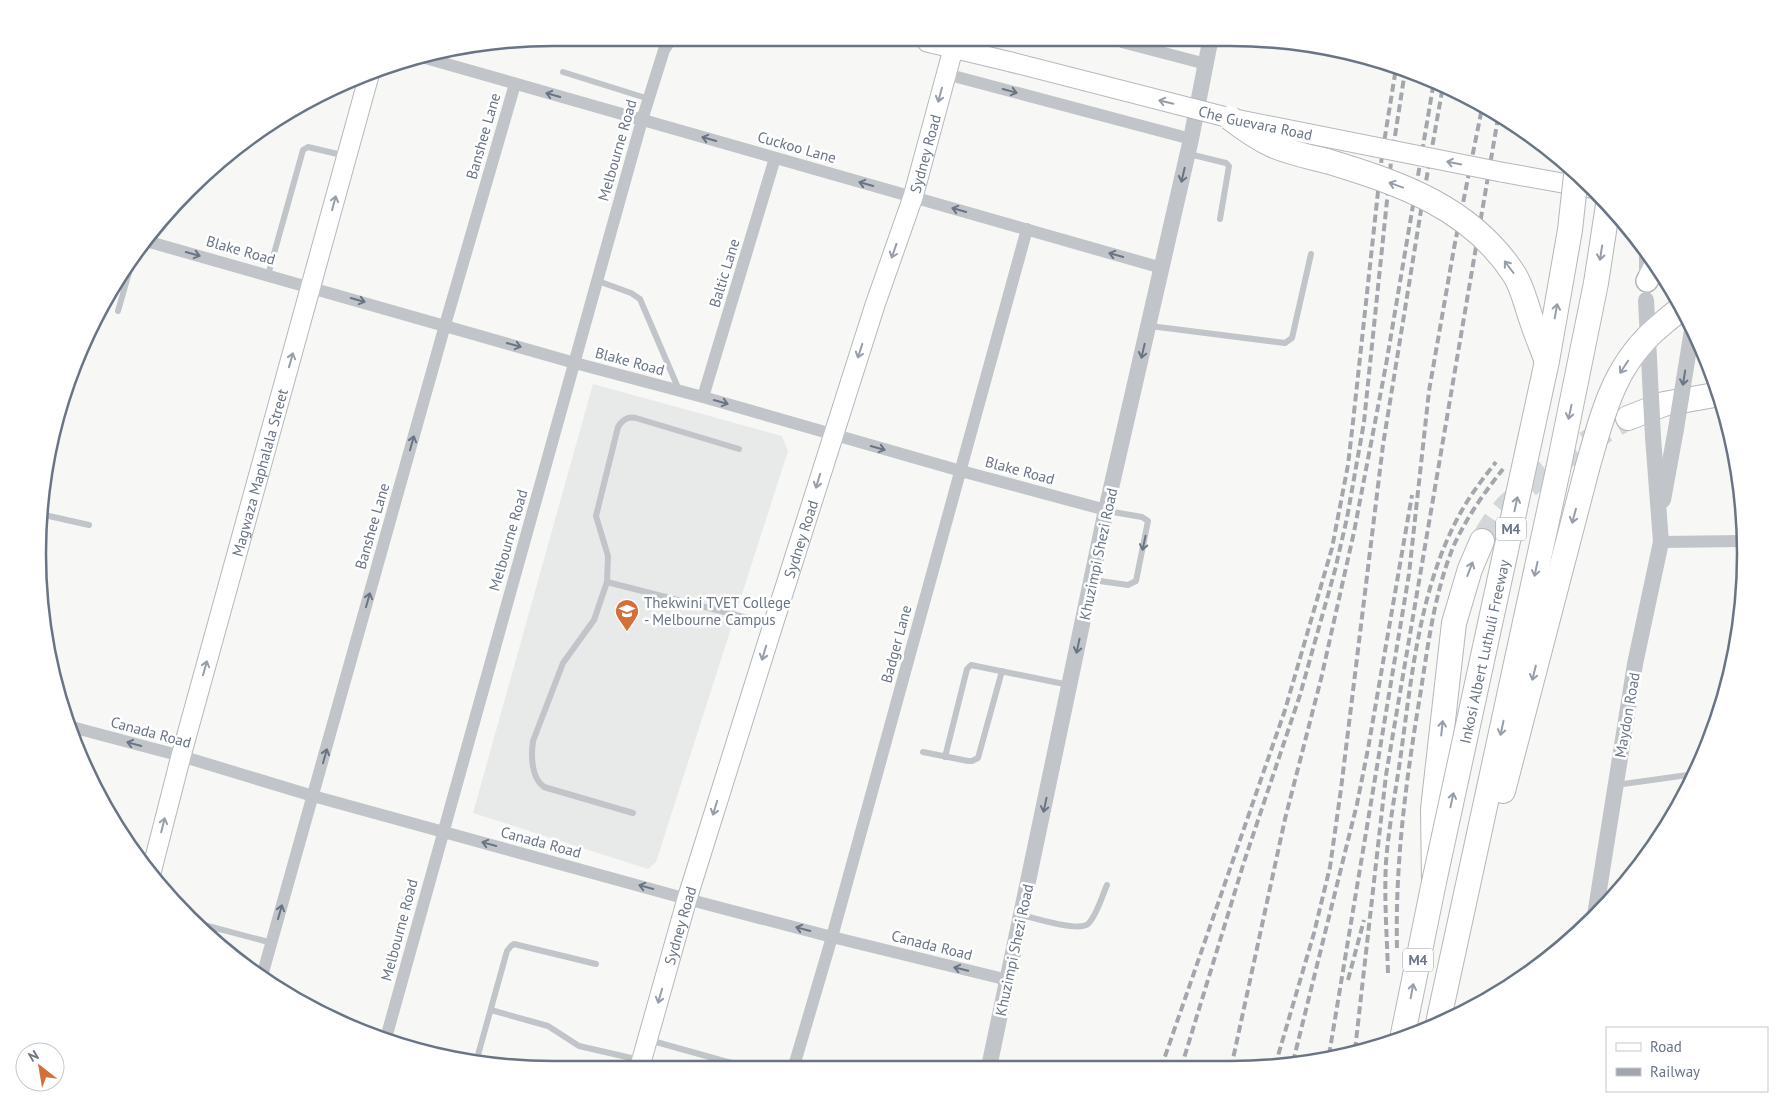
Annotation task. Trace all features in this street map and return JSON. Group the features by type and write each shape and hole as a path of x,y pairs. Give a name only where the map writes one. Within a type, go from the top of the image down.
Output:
{"highway":[{"path":"1230,118 1271,145 1363,172 1433,200 1457,215 1492,244 1515,275 1546,361"},
{"name":"Inkosi Albert Luthuli Freeway","path":"1404,1030 1546,361 1570,230 1575,183"},
{"name":"M4","path":"1440,1015 1564,442 1596,283 1607,214"},
{"path":"1455,946 1508,776 1598,427 1621,370 1645,338 1676,314"},
{"path":"1628,418 1664,404 1712,396"},
{"path":"1434,882 1433,809 1454,623 1470,569 1482,541"}],"main road":[{"name":"Sydney Road","path":"642,1061 687,898 833,435 912,197 954,46"},
{"name":"Che Guevara Road","path":"957,46 1011,62 1230,118 1579,186"},
{"name":"Magwaza Maphalala Street","path":"153,865 181,756 367,82"}],"street":[{"name":"Melbourne Road","path":"387,1033 642,120 665,46"},
{"path":"1137,46 1206,64"},
{"name":"Khuzimpi Shezi Road","path":"991,1061 1093,580 1106,510 1190,147 1209,46"},
{"name":"Cuckoo Lane","path":"435,61 1162,268"},
{"name":"Che Guevara Road","path":"946,74 1190,147"},
{"name":"Banshee Lane","path":"264,969 445,325 515,84"},
{"name":"Baltic Lane","path":"703,397 775,158"},
{"name":"Badger Lane","path":"795,1061 832,937 1027,229"},
{"name":"Blake Road","path":"153,243 961,471 1106,510"},
{"name":"Maydon Road","path":"1597,903 1635,664 1661,542 1653,437 1648,268"},
{"name":"Maydon Road","path":"1659,517 1690,342"},
{"path":"1661,542 1737,541"},
{"name":"Canada Road","path":"77,729 181,756 313,796 687,898 832,937 1008,980"}],"lane":[{"path":"563,72 649,99"},
{"path":"268,275 303,150 308,146 347,157"},
{"path":"1190,147 1229,166 1220,219"},
{"path":"1149,326 1288,342 1292,338 1311,254"},
{"path":"118,311 127,280"},
{"path":"598,280 632,293 640,299 679,390"},
{"path":"632,813 544,786 536,780 532,753 533,741 560,670 594,620 607,582 608,556 596,516 618,427 631,417 739,449"},
{"path":"1093,580 1128,586 1135,583 1148,529 1147,519 1106,510"},
{"path":"48,516 89,525"},
{"path":"607,582 773,625"},
{"path":"945,757 967,669 973,665 1070,685"},
{"path":"923,752 972,761 978,758 1002,671"},
{"path":"1614,786 1685,775"},
{"path":"1022,915 1083,927 1092,919 1107,884"},
{"path":"210,927 272,943"},
{"path":"478,1055 507,951 511,946 514,944 596,964"},
{"path":"491,1010 548,1026 579,1046 634,1061"},
{"path":"647,1040 724,1061"}],"shaded area":[{"name":"Thekwini TVET College - Melbourne Campus","path":"593,384 782,436 788,451 656,862 648,869 473,813"}],"tunnel":[{"path":"1482,541 1501,512 1536,479 1596,436 1628,418"}],"railway":[{"path":"1163,1061 1285,710 1332,548 1348,465 1382,155 1395,74"},
{"path":"1183,1061 1244,862 1300,695 1335,570 1347,518 1364,422 1391,162 1404,77"},
{"path":"1233,1061 1285,819 1321,679 1354,532 1386,365 1433,89"},
{"path":"1277,1058 1314,933 1330,867 1383,445 1442,93"},
{"path":"1330,1051 1409,574 1429,391 1454,248 1481,113"},
{"path":"1356,1044 1386,775 1497,123"},
{"path":"1388,973 1385,890 1387,847 1415,653 1429,592 1450,533 1468,499 1496,462"},
{"path":"1397,948 1402,822 1426,658 1441,582 1454,545 1464,525 1503,469"},
{"path":"1294,1056 1357,804 1412,495"},
{"path":"1348,980 1364,920"}],"place":[{"name":"Thekwini TVET College - Melbourne Campus","path":"627,632"}]}
